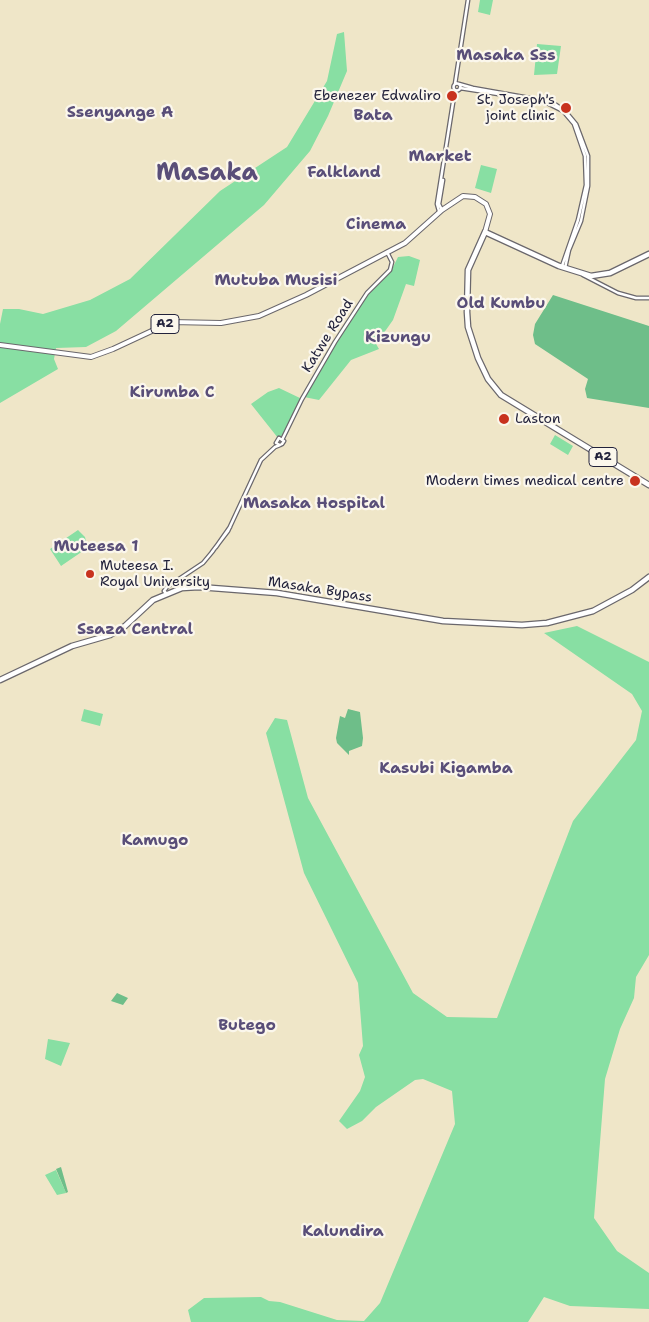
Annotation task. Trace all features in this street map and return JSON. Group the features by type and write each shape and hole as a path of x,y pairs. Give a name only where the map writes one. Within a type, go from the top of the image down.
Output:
{"highway":[{"path":"484,233 581,274 591,276 608,274 649,254"},
{"name":"A2","path":"484,233 468,270 467,312 473,346 488,379 511,402 649,485"},
{"name":"Masaka Bypass","path":"0,680 72,646 110,635 125,626 148,604 166,593 189,587 220,588 316,599 443,621 522,625 547,623 593,611 632,590 649,577"}],"main road":[{"name":"A2","path":"0,345 77,357 96,356 171,322 223,323 258,316 330,283 410,239 457,198 470,197 482,199 488,207 490,214 484,233"}],"street":[{"path":"455,98 459,89 457,77 468,0"},
{"path":"440,211 437,204 455,90 458,84"},
{"path":"458,84 552,102 566,112 576,124 588,156 588,186 581,220 564,267"},
{"path":"455,90 543,101 562,112 574,124 586,156 586,185 564,267"},
{"name":"Katwe Road","path":"275,445 280,445 284,441 282,440 283,436 324,359 364,297 390,270 392,262 387,252"},
{"path":"581,274 618,293 649,298"},
{"path":"166,593 164,590 167,587 203,563 224,539 257,466 279,438 283,436"}],"green space":[{"path":"480,0 493,0 490,15 478,12"},
{"path":"344,32 347,71 328,116 310,151 264,205 116,331 86,347 56,348 54,359 58,369 0,403 0,324 3,309 19,309 43,314 90,300 130,279 220,191 287,147 327,81 337,34"},
{"path":"537,44 561,46 557,74 534,75"},
{"path":"481,165 497,169 491,193 475,188"},
{"path":"409,256 420,260 414,286 406,284 393,320 376,344 379,349 351,360 319,400 304,397 341,335 373,287 391,271 398,257"},
{"path":"553,295 649,326 649,408 587,398 585,389 588,379 535,344 533,335 535,324"},
{"path":"279,388 302,399 284,434 278,438 251,404 268,392"},
{"path":"555,435 573,446 568,455 550,444"},
{"path":"78,530 85,537 87,546 61,566 50,549"},
{"path":"577,626 649,662 649,955 636,977 634,998 620,1029 605,1079 594,1218 617,1251 649,1273 649,1309 570,1306 544,1297 528,1322 191,1322 188,1310 204,1298 261,1297 269,1301 280,1302 337,1320 364,1321 380,1303 455,1124 452,1091 423,1079 415,1080 376,1107 362,1121 347,1129 339,1121 360,1091 365,1077 359,1055 363,1046 358,983 304,873 266,733 275,718 287,720 308,798 413,993 447,1017 497,1018 573,821 636,740 642,711 632,694 544,633"},
{"path":"84,709 103,714 100,726 81,721"},
{"path":"348,709 360,712 363,738 362,746 349,751 349,755 337,743 336,738 340,716 345,718"},
{"path":"117,993 128,998 123,1005 111,1001"},
{"path":"48,1039 70,1043 61,1066 45,1059"},
{"path":"61,1167 68,1192 66,1193 56,1169"},
{"path":"56,1170 66,1193 57,1195 45,1175"}],"place":[{"name":"Ebenezer Edwaliro","path":"452,96"},
{"name":"St, Joseph's joint clinic","path":"566,108"},
{"name":"Laston","path":"504,419"},
{"name":"Modern times medical centre","path":"635,481"},
{"name":"Muteesa I. Royal University","path":"90,574"}],"district":[{"name":"Masaka Sss","path":"506,56"},
{"name":"Ssenyange A","path":"120,113"},
{"name":"Bata","path":"373,116"},
{"name":"Market","path":"440,157"},
{"name":"Falkland","path":"344,173"},
{"name":"Masaka","path":"207,174"},
{"name":"Cinema","path":"376,225"},
{"name":"Mutuba Musisi","path":"276,281"},
{"name":"Old Kumbu","path":"501,304"},
{"name":"Kizungu","path":"398,338"},
{"name":"Kirumba C","path":"172,393"},
{"name":"Masaka Hospital","path":"314,504"},
{"name":"Muteesa 1","path":"96,547"},
{"name":"Ssaza Central","path":"135,630"},
{"name":"Kasubi Kigamba","path":"446,769"},
{"name":"Kamugo","path":"155,841"},
{"name":"Butego","path":"247,1026"},
{"name":"Kalundira","path":"343,1232"}]}
